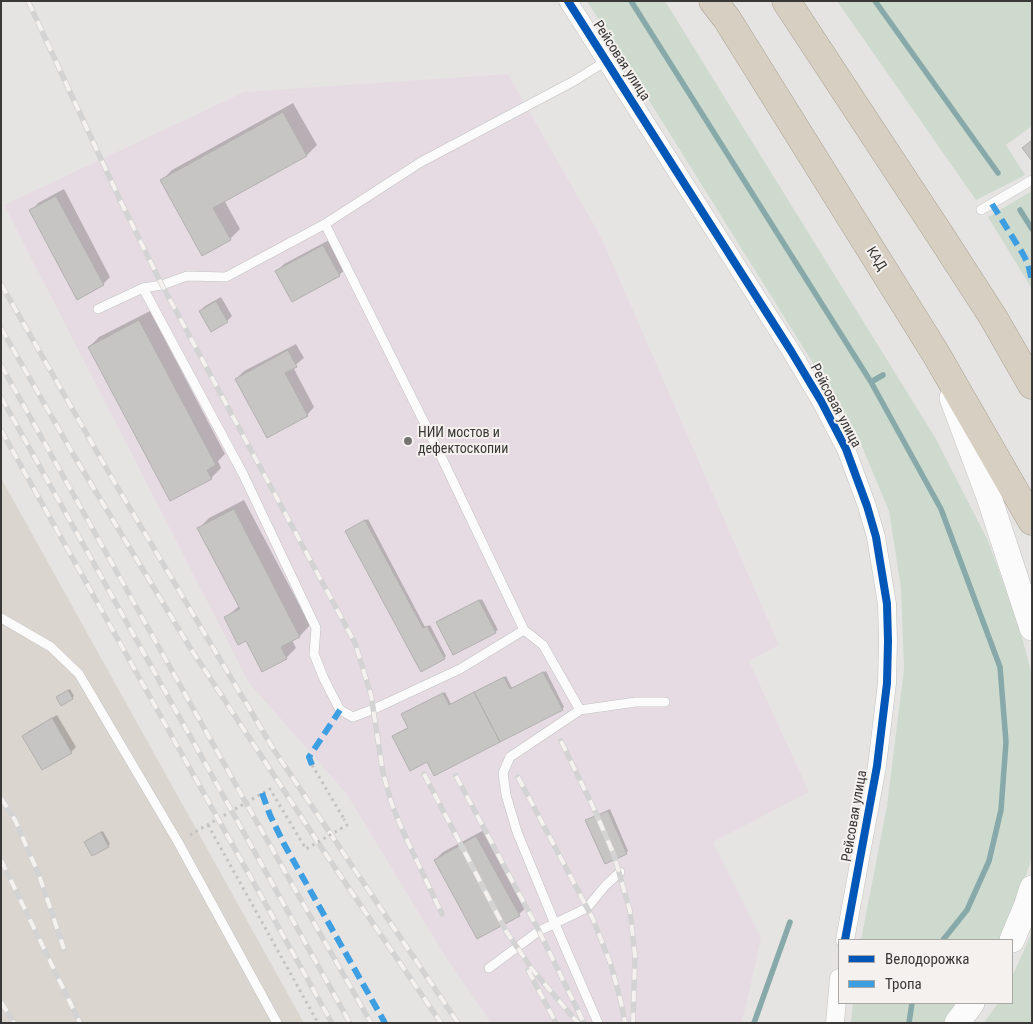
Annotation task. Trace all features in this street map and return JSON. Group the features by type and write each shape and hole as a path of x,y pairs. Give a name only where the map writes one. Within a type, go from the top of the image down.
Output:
{"highway":[{"name":"КАД","path":"713,1 732,28 936,354 1032,521"},
{"path":"786,1 952,254 1032,384"}],"main road":[{"path":"936,354 989,497 1032,628"},
{"path":"1012,939 1032,888"}],"street":[{"name":"Рейсовая улица","path":"568,1 791,350 846,449 867,506 876,537 887,604 887,683 877,766 845,939"},
{"path":"835,1023 838,989"}],"lane":[{"path":"98,309 143,288 162,286 186,276 226,277 325,224 421,162 574,81 606,60"},
{"path":"981,210 1032,180"},
{"path":"325,224 438,450 524,630 543,645 580,710"},
{"path":"143,288 243,474 316,628 314,654 340,710 353,717 374,709 460,669 524,630"},
{"path":"1,618 51,647 79,674 178,842 277,1023"},
{"path":"598,1023 517,832 506,795 503,773 510,757 580,710 636,702 665,702"},
{"path":"489,968 539,931 587,908 605,886 620,872"}],"path":[{"path":"178,842 270,788 306,849 347,825 312,766"},
{"path":"208,825 318,1023"}],"shaded area":[{"name":"НИИ мостов и дефектоскопии","path":"508,74 601,237 779,645 749,661 809,792 713,842 761,938 741,1023 491,1023 445,956 346,793 249,683 4,205 244,92"},
{"path":"1,478 304,1023 1,1023"}],"green space":[{"path":"587,1 665,1 936,439 988,541 1019,626 1032,675 1032,854 1030,864 1001,939 861,939 887,806 904,669 901,588 889,511 856,432"},
{"path":"837,1 1032,1 1032,126 1006,145 1025,175 976,200"},
{"path":"1032,191 1032,289 988,217"},
{"path":"1032,932 1032,1023 984,1023 997,1004 1013,1004 1013,975"},
{"path":"853,1004 960,1004 944,1023 851,1023"}],"building":[{"path":"283,112 307,156 213,208 231,240 202,256 160,180"},
{"path":"1032,140 1032,161 1022,148"},
{"path":"56,196 104,285 77,300 29,210"},
{"path":"323,245 340,276 292,302 275,271"},
{"path":"216,301 228,322 211,332 199,311"},
{"path":"139,320 216,465 207,470 212,479 170,501 88,347"},
{"path":"288,350 297,367 285,373 308,416 267,438 235,379"},
{"path":"234,509 300,637 281,647 287,659 262,672 246,641 238,645 224,617 240,609 197,528"},
{"path":"365,520 423,628 427,626 445,659 421,672 345,531"},
{"path":"479,600 496,633 453,655 436,622"},
{"path":"543,672 563,710 500,742 474,692 504,677 510,689"},
{"path":"68,690 73,699 61,706 56,697"},
{"path":"474,692 500,742 434,776 427,762 410,771 392,736 408,728 401,714 443,693 449,705"},
{"path":"52,718 72,753 42,770 22,736"},
{"path":"608,811 627,854 605,864 585,820"},
{"path":"101,832 109,847 92,856 84,842"},
{"path":"476,836 520,916 477,939 434,860"}],"waterway":[{"path":"631,1 871,382 941,509 1000,667 1006,742 1001,810 989,861 967,910 944,939"},
{"path":"875,1 998,173"},
{"path":"1020,210 1032,229"},
{"path":"871,382 883,375"},
{"path":"754,1023 790,922"},
{"path":"909,1023 912,1004"}],"railway":[{"path":"28,1 120,200 162,285 355,643 371,695 383,773 392,805 442,914"},
{"path":"1,284 109,473 274,750 458,1023"},
{"path":"1,328 73,454 189,646 325,853 441,1023"},
{"path":"1,365 371,1023"},
{"path":"1,397 350,1023"},
{"path":"1,430 332,1023"},
{"path":"561,741 614,855 630,911 635,956 633,1023"},
{"path":"424,774 506,931 532,969 578,1023"},
{"path":"456,776 539,931 584,1023"},
{"path":"518,777 593,919 611,965 625,1023"},
{"path":"1,798 15,820 39,875 64,949"},
{"path":"1,860 80,1023"},
{"path":"528,970 556,1023"},
{"path":"1,1002 14,1023"}],"marked path":[{"path":"992,204 1023,254 1028,264 1032,281"},
{"path":"312,765 309,757 340,710"},
{"path":"262,793 284,844 385,1023"}],"cycle path":[{"path":"568,1 821,401 846,449 867,506 876,537 887,604 887,683 877,766 845,939"}],"place":[{"name":"НИИ мостов и дефектоскопии","path":"408,441"}]}
